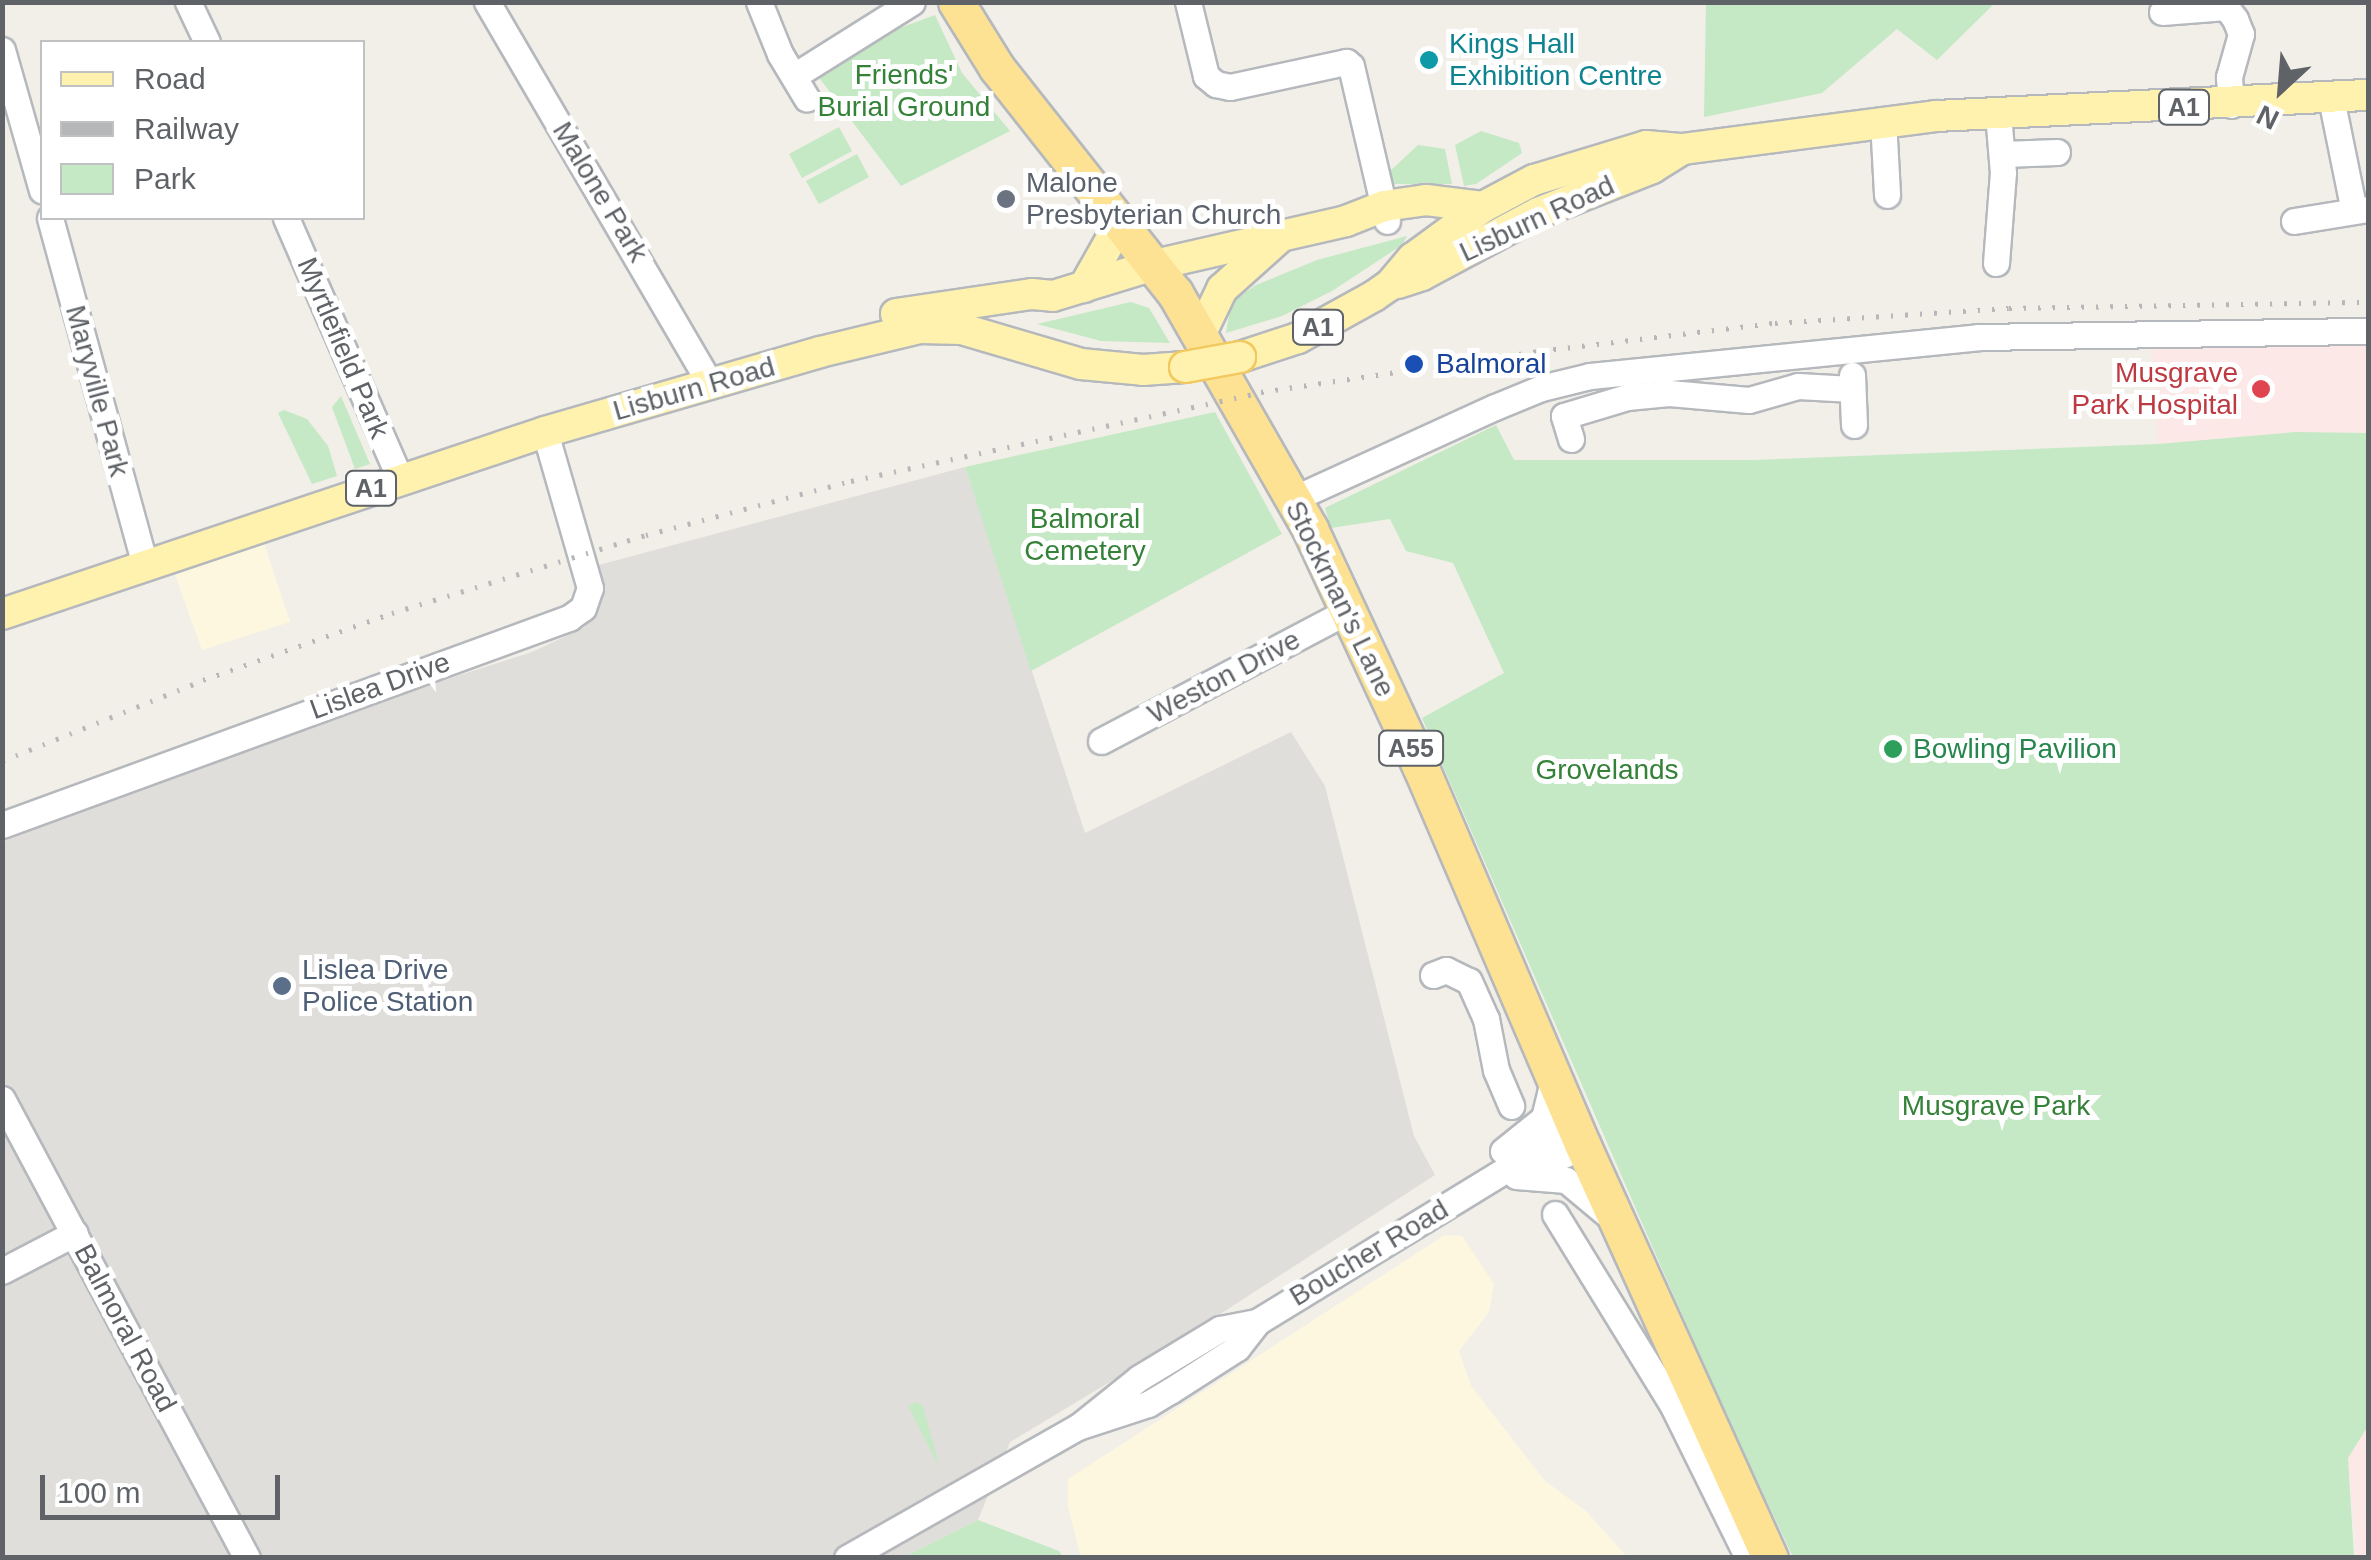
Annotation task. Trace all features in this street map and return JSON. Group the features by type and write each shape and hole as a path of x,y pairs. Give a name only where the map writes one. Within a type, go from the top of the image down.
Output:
{"highway":[{"name":"A55","path":"956,2 997,68 1154,265"},
{"name":"Stockman's Lane","path":"1154,265 1193,351 1293,499 1621,1228 1663,1361 1770,1558"}],"main road":[{"name":"A1","path":"1998,114 2368,95"},
{"name":"Lisburn Road","path":"1390,285 1413,258 1470,215 1534,180 1604,157 1646,146 1683,149 1883,120 1998,114"},
{"name":"Lisburn Road","path":"2,614 545,432 704,369 820,352 920,328 962,329 1081,364 1134,370 1193,351 1240,357 1298,338 1390,285 1422,276 1538,212 1652,168 1683,149"},
{"name":"A1","path":"962,329 1028,312 1053,296 1154,265 1386,213 1411,218 1470,215 1477,228 1524,206 1538,212"},
{"path":"1084,287 1121,222"},
{"path":"1193,351 1222,289 1281,236"},
{"name":"A1","path":"820,352 840,331 900,312 1032,294 1053,296"}],"street":[{"path":"188,2 206,40"},
{"name":"Malone Park","path":"487,2 704,369"},
{"path":"760,2 800,88 912,2"},
{"path":"1188,2 1206,76 1216,84 1230,87 1346,62 1351,66 1386,213"},
{"path":"2162,12 2226,7 2235,19 2241,34 2229,77 2231,105"},
{"path":"2,50 40,183"},
{"path":"2294,221 2361,210 2331,98"},
{"path":"1996,263 2002,154 1998,114"},
{"path":"1883,120 1887,195"},
{"path":"2002,154 2057,152"},
{"name":"Maryville Park","path":"51,220 145,564"},
{"name":"Myrtlefield Park","path":"287,220 400,480"},
{"path":"1293,499 1541,388 1590,376 1978,337 2368,330"},
{"path":"1746,361 1749,400"},
{"path":"1571,439 1564,416 1594,404 1668,393 1749,400 1798,386 1852,381 1854,425"},
{"name":"Lislea Drive","path":"2,825 569,618 583,608 590,588 545,432"},
{"name":"Weston Drive","path":"1101,741 1346,612"},
{"path":"1434,975 1458,972 1469,982 1486,1019 1496,1070 1510,1106"},
{"path":"1486,1019 1523,1003"},
{"path":"1436,1211 1544,1118 1554,1077"},
{"name":"Balmoral Road","path":"2,1099 247,1558"},
{"name":"Boucher Road","path":"1481,1186 1516,1176 1579,1136"},
{"name":"Boucher Road","path":"847,1558 1078,1427 1139,1378 1220,1329 1257,1322 1481,1186 1524,1154 1579,1136"},
{"path":"1516,1176 1566,1180 1591,1196 1621,1228"},
{"name":"Stockman's Lane","path":"1555,1214 1663,1361 1748,1558"},
{"path":"2,1272 75,1233"}],"shaded area":[{"name":"Musgrave Park Hospital","path":"2368,341 2368,433 2296,432 2158,444 2151,347"},
{"path":"965,467 1085,833 1291,732 1325,786 1414,1136 1435,1175 1191,1333 1010,1442 978,1520 904,1557 3,1557 2,842 302,726 532,652 585,627 597,596 595,566"},
{"path":"264,543 290,622 202,650 175,575"},
{"path":"1445,1235 1462,1236 1494,1284 1489,1312 1459,1351 1471,1386 1545,1481 1586,1511 1627,1557 1081,1557 1068,1507 1068,1479"},
{"path":"2368,1426 2368,1557 2357,1557 2348,1458"}],"green space":[{"path":"1706,2 1995,3 1937,60 1897,29 1822,93 1704,117"},
{"name":"Friends' Burial Ground","path":"935,15 962,73 1010,131 901,186 817,75 897,29"},
{"path":"839,127 852,151 802,178 789,154"},
{"path":"1481,131 1519,143 1522,153 1476,184 1464,186 1455,145"},
{"path":"1418,145 1445,149 1452,184 1393,184 1390,171"},
{"path":"857,154 869,177 819,204 806,181"},
{"path":"1407,236 1402,245 1332,291 1282,316 1226,333 1231,302 1256,285 1317,260"},
{"path":"1131,302 1149,308 1170,343 1101,341 1037,324"},
{"path":"341,396 370,464 355,469 332,407"},
{"path":"284,410 307,419 328,446 337,476 312,484 278,413"},
{"name":"Balmoral Cemetery","path":"1215,412 1282,534 1031,671 965,467"},
{"name":"Musgrave Park","path":"1496,425 1514,460 1755,460 2158,444 2296,432 2368,433 2368,1426 2348,1458 2354,1557 1793,1557 1721,1404 1422,718 1504,673 1453,563 1406,551 1390,519 1331,528 1325,508"},
{"path":"916,1402 923,1406 940,1469 908,1406"},
{"path":"978,1520 1059,1551 1063,1557 904,1557"}],"railway":[{"path":"2,761 203,680 392,613 646,535 851,481 1261,392 1539,351 1775,323 2009,308 2368,302"}],"place":[{"name":"Kings Hall Exhibition Centre","path":"1429,60"},
{"name":"Malone Presbyterian Church","path":"1006,199"},
{"name":"Balmoral","path":"1414,364"},
{"name":"Musgrave Park Hospital","path":"2261,389"},
{"name":"Bowling Pavilion","path":"1893,749"},
{"name":"Lislea Drive Police Station","path":"282,986"}],"park label":[{"name":"Grovelands","path":"1607,770"}]}
